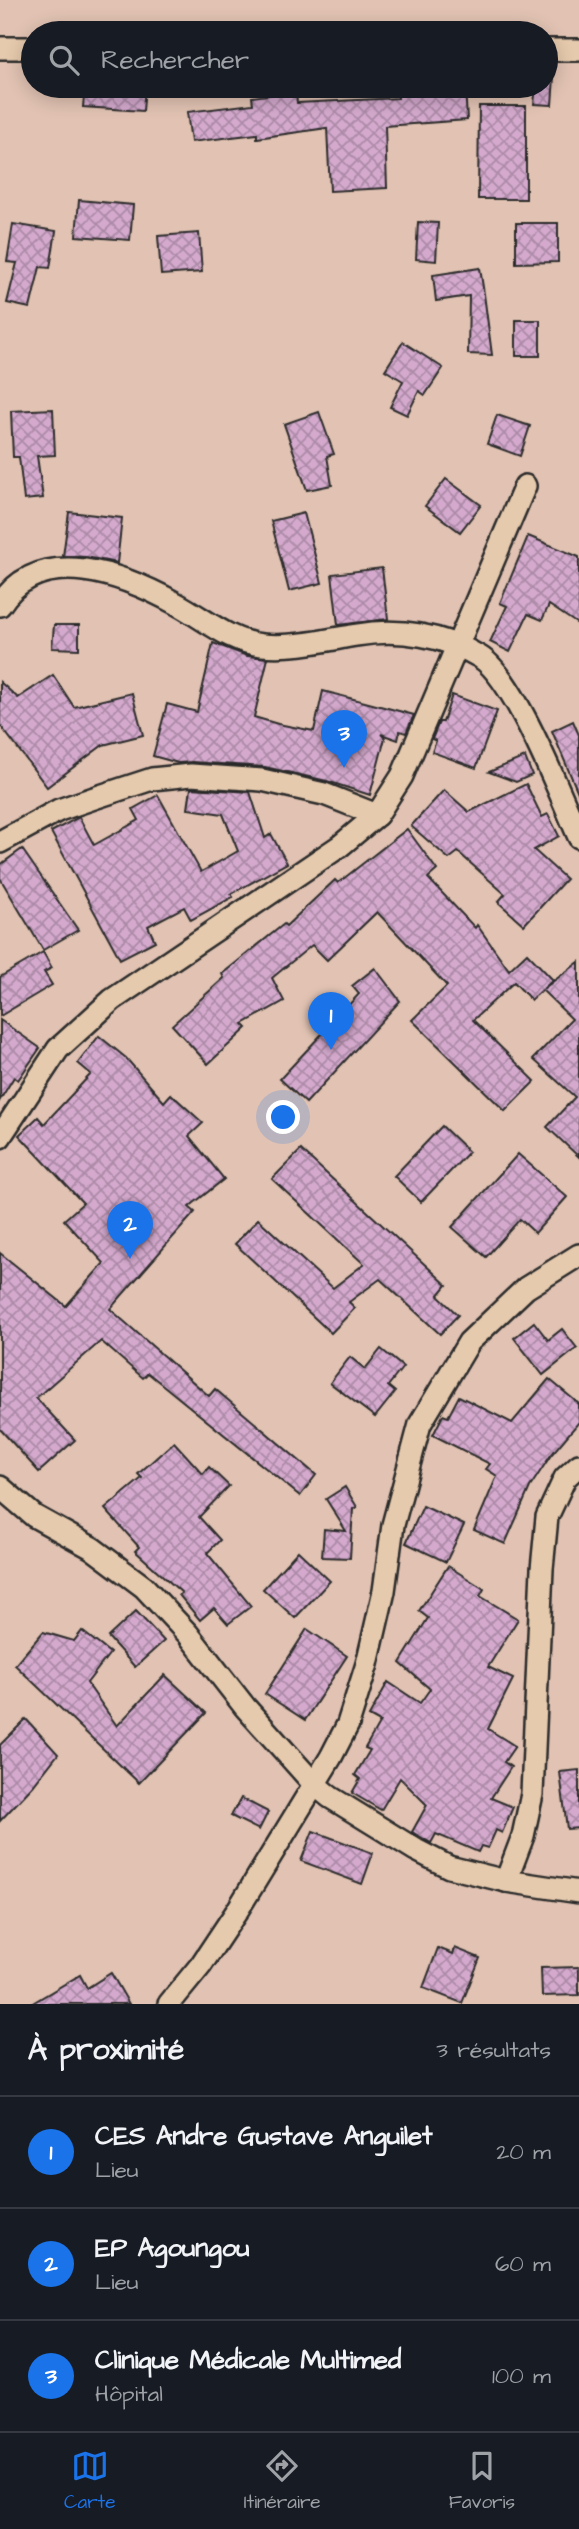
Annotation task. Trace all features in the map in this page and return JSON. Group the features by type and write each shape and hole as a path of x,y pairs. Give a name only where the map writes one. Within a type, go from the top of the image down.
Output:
{"street":[{"path":"0,48 21,48"},
{"path":"558,50 579,50"},
{"path":"0,1137 58,1049 112,1000 340,846 377,815 402,776 525,486"},
{"path":"0,605 7,594 33,575 64,568 106,573 176,603 228,635 260,645 299,645 361,634 408,632 456,646 482,658 502,679 537,743 579,837"},
{"path":"0,842 59,810 96,797 152,779 191,775 262,780 324,794 377,815"},
{"path":"169,2004 201,1965 237,1911 348,1724 367,1664 384,1591 393,1525 420,1424 468,1342 526,1287 579,1255"},
{"path":"506,1881 523,1836 532,1794 542,1569 547,1517 565,1478 579,1465"},
{"path":"0,1488 34,1516 92,1548 144,1587 188,1634 245,1707 314,1784 416,1850 449,1867 506,1881 579,1892"}],"building":[{"path":"84,98 144,98 143,111 83,107"},
{"path":"252,98 297,98 297,103 466,98 467,120 385,126 387,188 330,191 327,128 257,138 257,134 191,142 187,112 253,104"},
{"path":"535,98 552,98 552,105 534,104"},
{"path":"479,106 526,106 526,199 478,199"},
{"path":"79,200 133,205 130,240 76,236"},
{"path":"418,222 438,223 436,261 416,259"},
{"path":"516,223 558,223 558,262 516,263"},
{"path":"13,224 56,231 50,268 40,267 30,308 7,303 17,263 7,262"},
{"path":"199,233 202,272 161,275 158,236"},
{"path":"480,268 492,355 468,354 469,296 436,301 433,275"},
{"path":"516,320 540,320 540,356 516,356"},
{"path":"403,342 443,368 425,395 419,391 407,415 390,407 403,381 385,370"},
{"path":"53,409 55,455 37,456 43,498 24,500 19,457 13,457 11,411"},
{"path":"319,412 334,454 327,456 332,485 307,490 284,424"},
{"path":"497,415 530,426 520,456 487,444"},
{"path":"446,479 481,505 460,532 425,506"},
{"path":"69,512 122,518 117,563 63,556"},
{"path":"304,513 322,583 289,591 271,521"},
{"path":"528,536 579,557 579,625 549,605 542,620 528,614 510,652 490,642 507,606 500,603"},
{"path":"382,568 388,619 338,625 332,574"},
{"path":"54,625 79,625 79,649 52,648"},
{"path":"213,643 247,656 268,658 254,717 314,731 323,691 414,715 406,733 400,731 398,740 381,734 385,738 370,795 327,781 265,767 178,763 153,756 167,704 197,712"},
{"path":"53,675 74,707 132,693 143,735 103,745 47,787 0,725 0,682 18,698"},
{"path":"452,695 497,711 476,768 432,752 436,741 432,739 439,722 443,722"},
{"path":"573,721 579,735 579,795 552,731"},
{"path":"525,757 532,775 516,782 489,772"},
{"path":"526,784 542,817 548,814 559,836 534,850 566,879 524,925 498,902 505,894 458,852 449,859 411,826 444,790 469,812"},
{"path":"191,788 250,792 265,838 271,834 287,863 191,920 184,907 148,926 155,941 120,959 51,832 79,817 94,845 139,820 133,809 158,795 201,872 238,851 223,814 188,809"},
{"path":"407,829 437,870 428,878 475,928 477,925 509,970 527,953 553,980 543,989 579,962 579,1157 547,1127 575,1097 533,1059 572,1019 542,990 531,1000 514,982 473,1020 535,1081 505,1111 412,1020 447,986 377,912 327,960 312,945 272,978 284,1001 243,1024 247,1028 208,1064 172,1025 224,978 222,974 284,924 286,926 335,880 338,883"},
{"path":"22,849 78,930 43,950 0,878 0,865"},
{"path":"43,952 52,968 44,972 52,985 0,1016 0,977"},
{"path":"375,968 400,1001 306,1103 280,1079 359,994 352,986"},
{"path":"0,1020 40,1048 18,1080 14,1077 0,1100"},
{"path":"99,1036 126,1058 164,1102 171,1094 203,1123 189,1136 224,1179 189,1207 195,1212 110,1309 209,1396 215,1389 316,1475 300,1496 148,1373 143,1378 101,1341 36,1398 75,1440 39,1472 0,1429 0,1253 66,1306 104,1263 64,1220 83,1203 19,1135 38,1117 44,1124 91,1074 78,1063"},
{"path":"442,1126 469,1152 421,1202 394,1176"},
{"path":"301,1150 447,1285 438,1296 458,1315 440,1334 380,1279 349,1302 355,1308 331,1333 235,1244 258,1219 333,1288 364,1264 272,1179"},
{"path":"518,1154 567,1197 535,1233 520,1219 486,1257 452,1227"},
{"path":"534,1322 548,1340 562,1329 577,1348 543,1375 514,1338"},
{"path":"381,1349 403,1367 388,1386 395,1392 375,1417 330,1383 350,1357 365,1369"},
{"path":"549,1379 579,1404 579,1422 551,1455 530,1487 505,1544 474,1530 497,1476 486,1469 490,1464 433,1435 443,1415 448,1417 459,1396 512,1423"},
{"path":"174,1442 203,1474 209,1467 229,1486 199,1517 220,1540 207,1553 251,1606 228,1624 214,1608 200,1620 179,1595 182,1593 135,1551 139,1547 105,1509 142,1478 138,1474"},
{"path":"345,1487 357,1507 353,1509 350,1558 322,1557 324,1529 346,1531 326,1499"},
{"path":"423,1506 464,1525 446,1562 406,1543"},
{"path":"298,1551 330,1581 295,1618 263,1589"},
{"path":"448,1566 484,1589 480,1596 518,1619 488,1667 513,1679 488,1729 515,1746 504,1762 511,1767 491,1798 513,1807 502,1833 496,1830 488,1848 481,1846 478,1852 436,1834 431,1843 412,1832 427,1805 400,1778 381,1810 352,1793 360,1779 355,1775 370,1750 365,1748 380,1722 369,1716 388,1682 420,1703 430,1689 400,1663 428,1618 419,1611"},
{"path":"136,1611 164,1641 135,1667 108,1637"},
{"path":"307,1629 347,1656 305,1720 265,1694"},
{"path":"82,1631 110,1653 87,1683 117,1726 165,1675 206,1713 139,1783 15,1665 43,1632 74,1641"},
{"path":"26,1719 58,1754 0,1821 0,1745"},
{"path":"579,1770 579,1828 567,1829 560,1772"},
{"path":"241,1798 268,1812 259,1830 231,1816"},
{"path":"313,1831 373,1853 362,1884 301,1861"},
{"path":"438,1948 453,1954 455,1948 480,1958 462,2003 423,1988"},
{"path":"579,1967 579,1995 542,1996 541,1968"},
{"path":"111,1973 129,2004 31,2004 80,1975 87,1988"}],"place":[{"name":"Clinique Médicale Multimed","path":"344,768"},
{"name":"CES Andre Gustave Anguilet","path":"331,1050"},
{"name":"EP Agoungou","path":"130,1259"}]}
